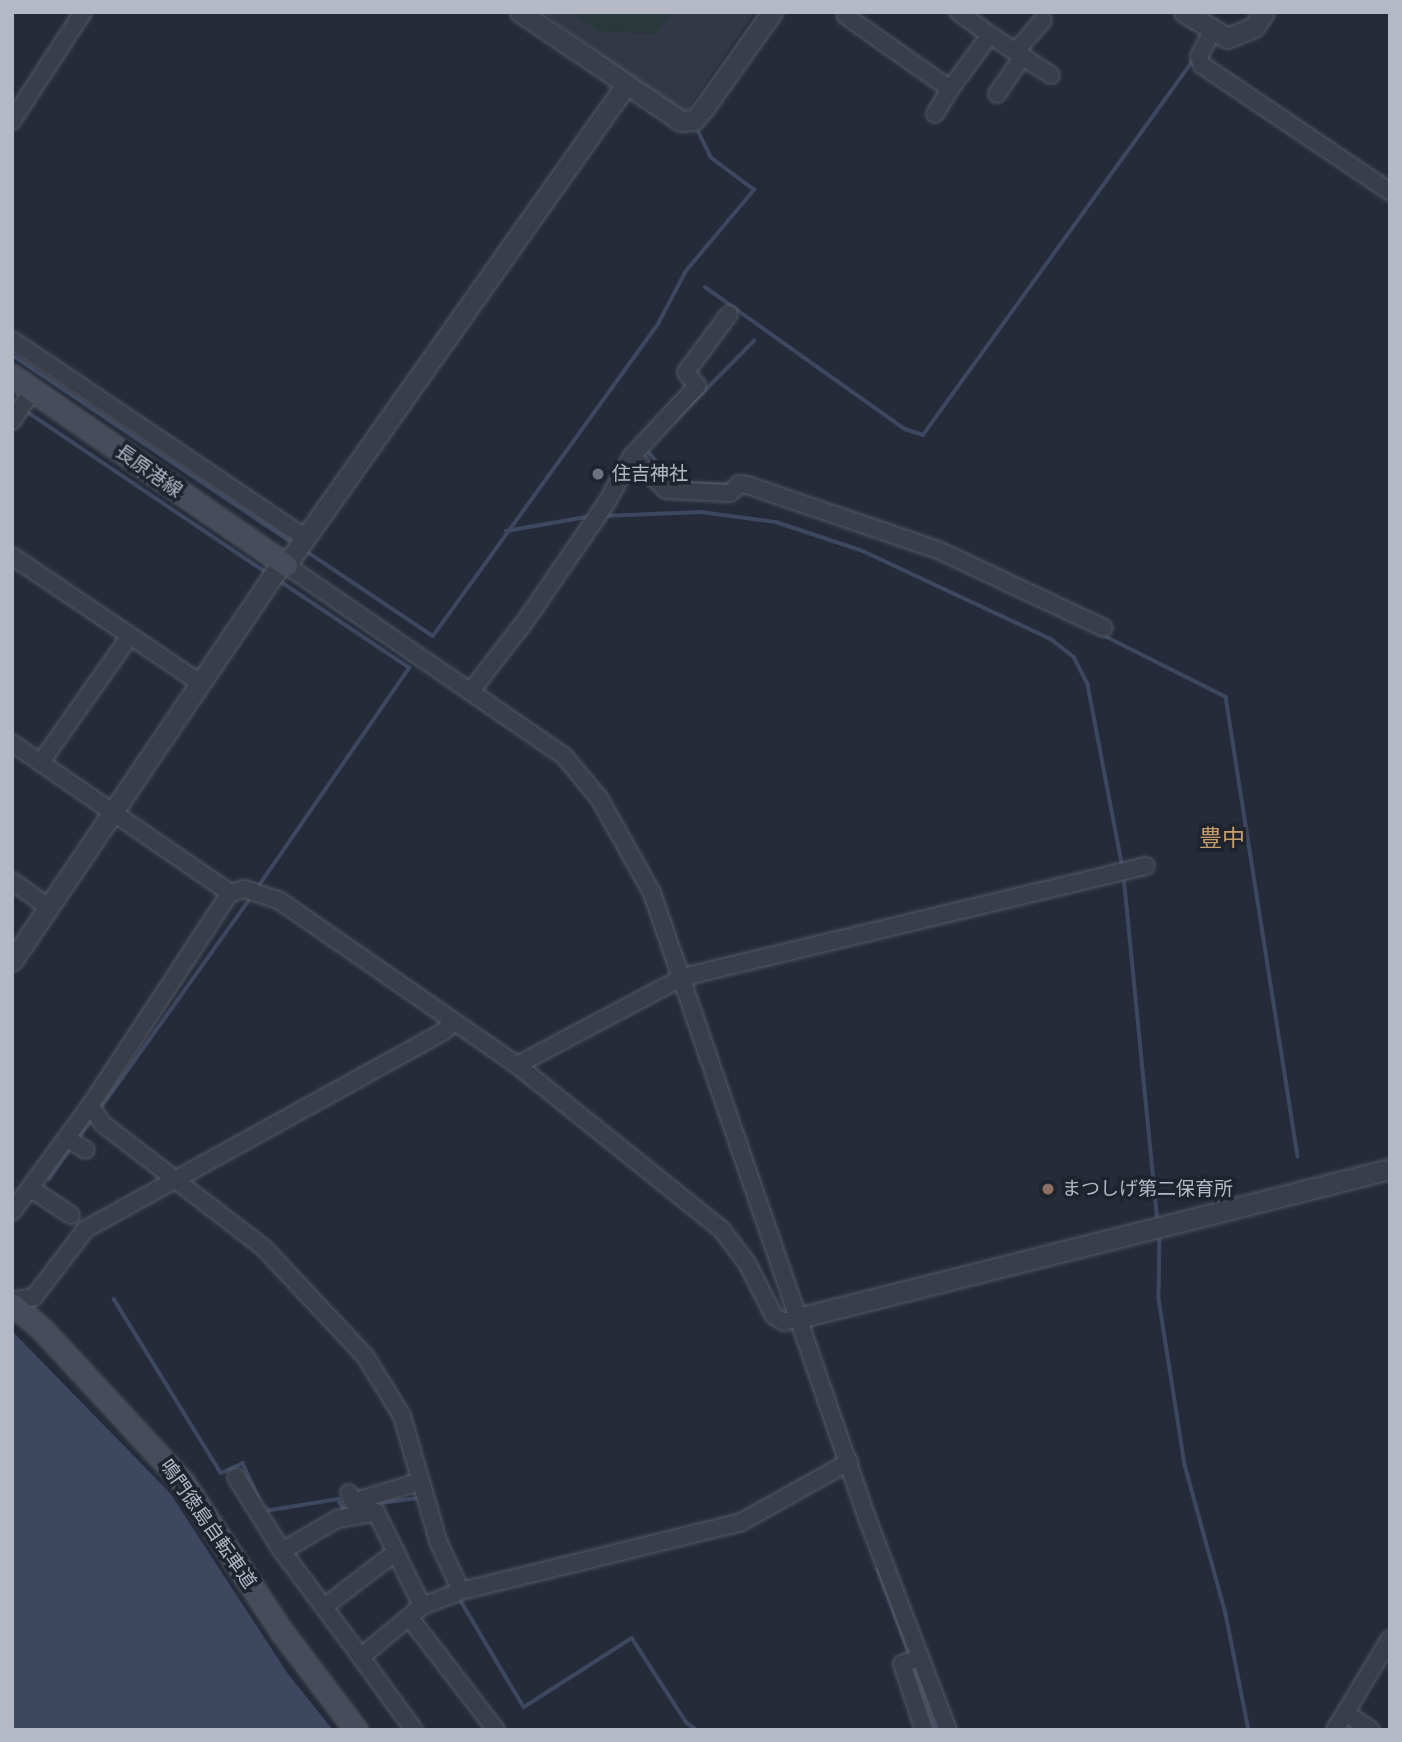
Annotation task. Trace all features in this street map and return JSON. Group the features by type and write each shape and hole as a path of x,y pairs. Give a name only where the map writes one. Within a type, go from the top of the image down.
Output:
{"main road":[{"name":"長原港線","path":"12,376 284,564"},
{"name":"鳴門徳島自転車道","path":"12,1302 69,1358 183,1482 282,1632 356,1730"}],"street":[{"path":"12,121 83,12"},
{"path":"520,12 668,116 694,120 772,12"},
{"path":"849,12 846,16 950,89"},
{"path":"958,12 1051,75"},
{"path":"1184,12 1227,38 1241,35 1264,12"},
{"path":"997,94 1019,54 1043,20"},
{"path":"1212,31 1199,57 1202,65 1390,192"},
{"path":"935,114 990,35"},
{"path":"12,961 199,682 305,538 625,86"},
{"path":"471,691 526,620 607,502 632,456 697,386 686,372 729,314"},
{"path":"12,340 305,538"},
{"path":"12,421 33,390"},
{"path":"632,456 666,490 730,493 739,484 747,485 938,550 1104,628"},
{"path":"12,556 199,682"},
{"path":"284,564 564,757 599,798 652,893 798,1318 948,1730"},
{"path":"41,762 130,635"},
{"path":"12,743 230,893"},
{"path":"517,1065 683,977 1146,866"},
{"path":"12,881 48,907"},
{"path":"12,1212 90,1106 230,893 244,889 280,901 517,1065 722,1230 747,1263 766,1310 784,1322 1390,1169"},
{"path":"12,1302 34,1297 86,1229 444,1031 453,1021"},
{"path":"90,1106 103,1124 263,1247 365,1356 402,1416 438,1541 461,1591"},
{"path":"66,1138 86,1150"},
{"path":"30,1188 71,1215"},
{"path":"362,1657 422,1606 461,1591 741,1522 849,1462"},
{"path":"236,1477 282,1551 414,1730"},
{"path":"349,1493 353,1502 419,1482"},
{"path":"282,1551 337,1519 376,1512 422,1606"},
{"path":"324,1607 396,1552"},
{"path":"409,1617 496,1730"},
{"path":"1335,1730 1390,1639"},
{"path":"920,1658 902,1664 924,1730"},
{"path":"1347,1714 1371,1730"}],"shaded area":[{"path":"542,12 755,12 684,114"},
{"path":"572,12 671,12 656,34 598,31"},
{"path":"12,1331 170,1493 288,1674 333,1730 12,1730"}],"waterway":[{"path":"705,287 905,429 923,435 1193,60"},
{"path":"306,551 433,636 658,324 686,271 754,190 711,158 699,133"},
{"path":"674,422 754,341"},
{"path":"12,355 293,543"},
{"path":"26,411 267,573"},
{"path":"647,450 675,483"},
{"path":"682,483 730,485"},
{"path":"603,516 701,512 776,522 863,551 1051,639 1074,657 1088,685 1123,868"},
{"path":"506,531 592,516"},
{"path":"258,887 409,668 279,581"},
{"path":"1101,634 1226,697 1298,1156"},
{"path":"1124,876 1158,1220"},
{"path":"100,1109 252,896"},
{"path":"77,1140 93,1118"},
{"path":"49,1179 72,1146"},
{"path":"1160,1234 1159,1299 1185,1465 1226,1614 1249,1730"},
{"path":"114,1299 221,1473 243,1463 260,1501"},
{"path":"372,1504 418,1498"},
{"path":"265,1511 338,1499 344,1510 351,1508"},
{"path":"878,1569 910,1655"},
{"path":"458,1596 524,1707 632,1638 687,1723 697,1730"},
{"path":"914,1665 936,1730"}],"place":[{"name":"住吉神社","path":"598,474"},
{"name":"まつしげ第二保育所","path":"1048,1189"}],"district":[{"name":"豊中","path":"1222,839"}]}
